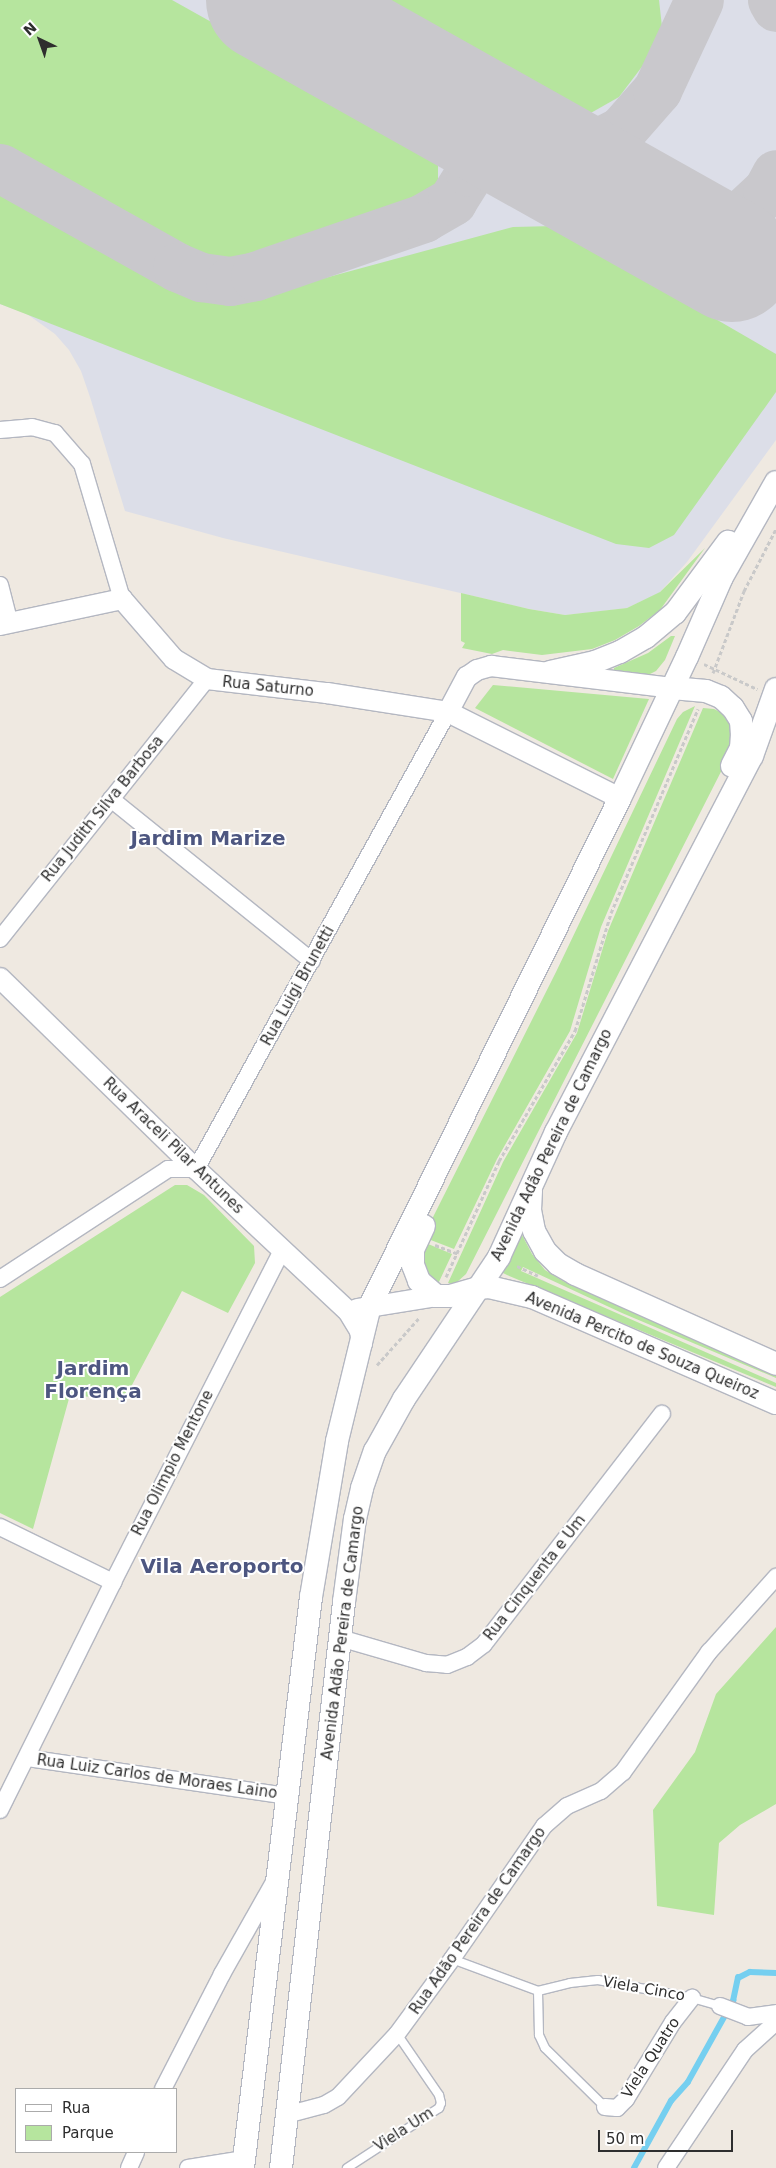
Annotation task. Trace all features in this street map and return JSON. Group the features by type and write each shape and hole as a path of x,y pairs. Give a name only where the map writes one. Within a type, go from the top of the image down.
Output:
{"main road":[{"path":"244,2163 280,1872 287,1796 311,1597 337,1441 370,1306 620,798 722,578 776,482"},
{"path":"550,672 595,662 620,652 667,620 695,590 714,560 776,482"},
{"path":"646,960 666,902 741,748 741,721 733,708 721,697 706,691 672,688"},
{"name":"Avenida Adão Pereira de Camargo","path":"281,2168 355,1519 375,1451 404,1399 498,1257 533,1180 752,756 769,690"},
{"path":"653,729 666,711 676,704 706,691"},
{"path":"478,1288 450,1296 436,1296 418,1281 413,1264 413,1250 569,930 600,839"},
{"path":"533,1180 530,1210 534,1231 545,1251 558,1264 575,1274 776,1364"},
{"name":"Avenida Percito de Souza Queiroz","path":"478,1288 506,1290 525,1295 776,1403"},
{"path":"454,1323 467,1312 488,1302 525,1295"}],"street":[{"name":"Rua Saturno","path":"0,430 32,428 55,433 82,464 122,600 174,659 207,679 346,696 448,712 620,798"},
{"path":"0,585 5,624 122,600"},
{"path":"478,727 465,712 462,700 468,677 477,670 491,666 672,688"},
{"name":"Rua Luigi Brunetti","path":"196,1169 468,677"},
{"name":"Rua Judith Silva Barbosa","path":"0,939 207,679"},
{"path":"111,799 312,961"},
{"name":"Rua Araceli Pilar Antunes","path":"0,978 196,1169 348,1311 360,1330 362,1344"},
{"path":"0,1279 168,1169 196,1169"},
{"name":"Rua Olimpio Mentone","path":"0,1810 113,1582 282,1250"},
{"path":"348,1311 436,1296"},
{"name":"Rua Cinquenta e Um","path":"340,1638 426,1664 447,1665 467,1657 484,1644 662,1414"},
{"path":"0,1527 113,1582"},
{"name":"Rua Adão Pereira de Camargo","path":"286,2115 324,2105 338,2097 397,2034 452,1960 544,1826 567,1806 601,1791 623,1772 709,1652 776,1577"},
{"name":"Rua Luiz Carlos de Moraes Laino","path":"27,1758 287,1796"},
{"path":"164,2088 237,1947 280,1872"},
{"path":"237,1947 252,1942 260,1944 268,1958"},
{"name":"Viela Quatro","path":"604,2107 617,2108 626,2099 673,2022 692,1998"},
{"path":"720,2006 748,2017 776,2013"},
{"path":"666,2168 744,2050 776,2022"},
{"path":"129,2168 136,2153"},
{"path":"188,2168 244,2163"}],"lane":[{"path":"452,1960 538,1991 539,2035 545,2048 604,2107"},
{"name":"Viela Cinco","path":"538,1991 570,1983 598,1980 692,1998 720,2006"},
{"name":"Viela Um","path":"347,2168 438,2108 441,2103 439,2095 397,2034"}],"path":[{"path":"458,1254 499,1161 574,1031 611,913 706,691 744,591 776,529"},
{"path":"687,657 769,690"}],"shaded area":[{"path":"0,0 776,0 776,440 687,562 659,593 627,608 595,612 565,615 529,609 223,538 125,511 81,371 69,350 55,334 27,314 0,304"}],"green space":[{"path":"0,0 172,0 426,142 438,160 438,182 430,200 414,210 237,261 213,262 191,253 0,145"},
{"path":"333,0 659,0 662,27 644,64 619,97 589,114 554,117 524,107"},
{"path":"0,191 175,289 209,301 251,298 513,227 555,226 776,354 776,392 674,535 649,548 616,544 0,304"},
{"path":"705,548 660,610 639,626 615,640 592,649 542,655 503,650 492,654 462,648 465,643 461,641 461,593 529,609 565,615 627,608 660,592"},
{"path":"671,636 675,636 665,660 656,671 648,675 614,671 614,668 648,653"},
{"path":"493,685 649,699 613,779 475,708"},
{"path":"695,706 601,927 570,1031 497,1159 454,1249 423,1237 556,972 677,719 683,712"},
{"path":"703,708 714,709 726,715 732,724 732,750 466,1274 456,1283 448,1283 503,1162 577,1033 608,931"},
{"path":"175,1185 187,1185 204,1195 254,1246 255,1263 228,1313 182,1291 124,1400 70,1395 33,1529 0,1513 0,1297"},
{"path":"521,1233 532,1254 545,1270 563,1281 776,1375 776,1378 622,1313 523,1267 521,1271 776,1383 776,1387 503,1273 502,1269"},
{"path":"421,1241 452,1254 438,1284 431,1283 418,1249"},
{"path":"776,1627 776,1804 740,1825 719,1843 714,1915 657,1906 653,1810 695,1752 716,1694"}],"waterway":[{"path":"634,2168 671,2101 688,2082 733,2001 738,1978 750,1972 776,1973"}],"taxiway":[{"path":"526,145 591,146 621,131 657,90 699,0"},
{"path":"772,0 776,7"},
{"path":"0,168 177,267 201,277 230,281 255,276 423,218 452,201 470,172 469,135 449,101"},
{"path":"672,227 717,226 743,213 767,191 776,174"}],"runway":[{"path":"267,0 732,261"}],"district":[{"name":"Jardim Marize","path":"208,838"},
{"name":"Jardim Florença","path":"93,1380"},
{"name":"Vila Aeroporto","path":"222,1566"}]}
